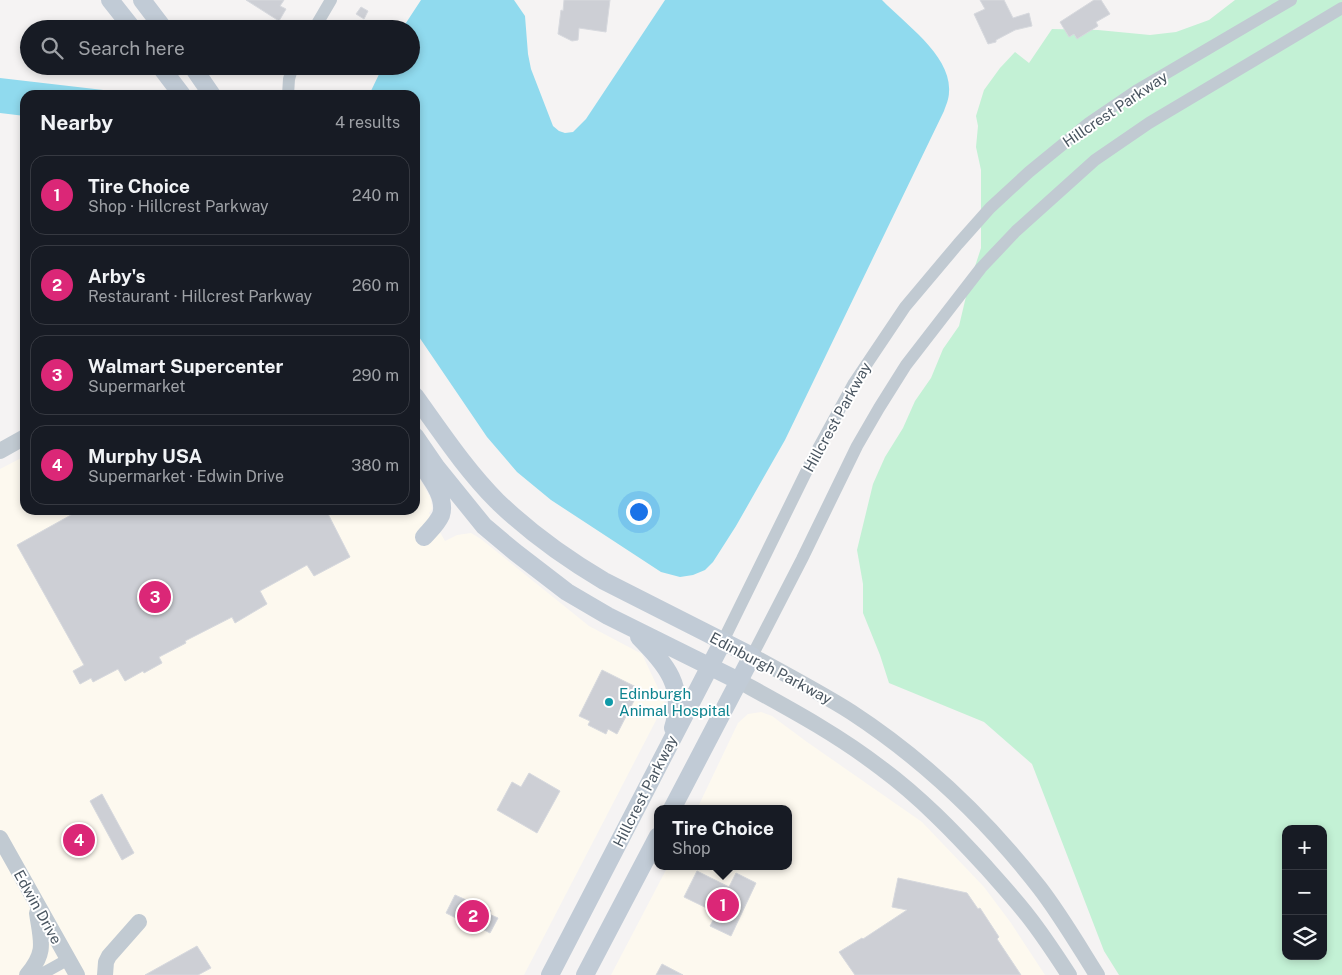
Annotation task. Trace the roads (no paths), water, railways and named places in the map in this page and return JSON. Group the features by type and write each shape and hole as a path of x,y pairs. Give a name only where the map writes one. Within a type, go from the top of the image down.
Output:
{"main road":[{"path":"110,0 126,20"},
{"path":"142,0 157,20"},
{"path":"167,75 178,90"},
{"path":"198,75 209,90"},
{"name":"Edinburgh Parkway","path":"420,403 458,456 496,500 521,523 564,556 604,581 752,656"},
{"name":"Edinburgh Parkway","path":"420,443 437,468 484,526 568,592 630,628 739,681"},
{"path":"420,462 438,492 442,503 441,514 435,525 424,537"},
{"path":"474,514 500,515 521,523"},
{"path":"630,628 660,659 672,679 676,694 674,725 660,762"},
{"name":"Hillcrest Parkway","path":"550,975 723,641"},
{"name":"Hillcrest Parkway","path":"674,805 752,656"},
{"path":"585,975 654,844"}],"street":[{"path":"319,20 331,0"},
{"name":"Hillcrest Parkway","path":"723,641 813,458 854,383 905,307 964,237 990,208 1029,172 1089,123 1136,91 1291,0"},
{"name":"Hillcrest Parkway","path":"752,656 857,446 879,408 906,365 982,268 1016,231 1095,160 1149,123 1342,8"},
{"path":"288,90 290,75"},
{"path":"0,451 20,440"},
{"name":"Edinburgh Parkway","path":"752,656 835,702 864,721 910,754 956,795 1000,840 1039,887 1097,975"},
{"name":"Edinburgh Parkway","path":"739,681 812,721 847,744 881,768 918,799 958,837 1014,898 1069,975"},
{"name":"Edwin Drive","path":"0,838 77,975"},
{"path":"27,975 40,957 42,948 36,903"},
{"path":"105,975 106,962 109,956 139,922"},
{"path":"40,975 67,960"}],"water":[{"path":"421,0 514,0 525,16 531,69 553,126 565,133 573,132 586,119 665,0 882,0 925,41 943,66 948,79 949,92 944,111 785,440 736,526 713,562 705,570 693,575 680,577 661,572 551,500 517,472 487,437 420,338 420,90 371,90 379,75 420,75 420,20 408,20"},
{"path":"0,78 103,90 20,90 20,115 0,113"}],"place":[{"name":"Walmart Supercenter","path":"155,597"},
{"name":"Edinburgh Animal Hospital","path":"609,702"},
{"name":"Murphy USA","path":"79,840"},
{"name":"Tire Choice","path":"723,905"},
{"name":"Arby's","path":"473,916"}]}
